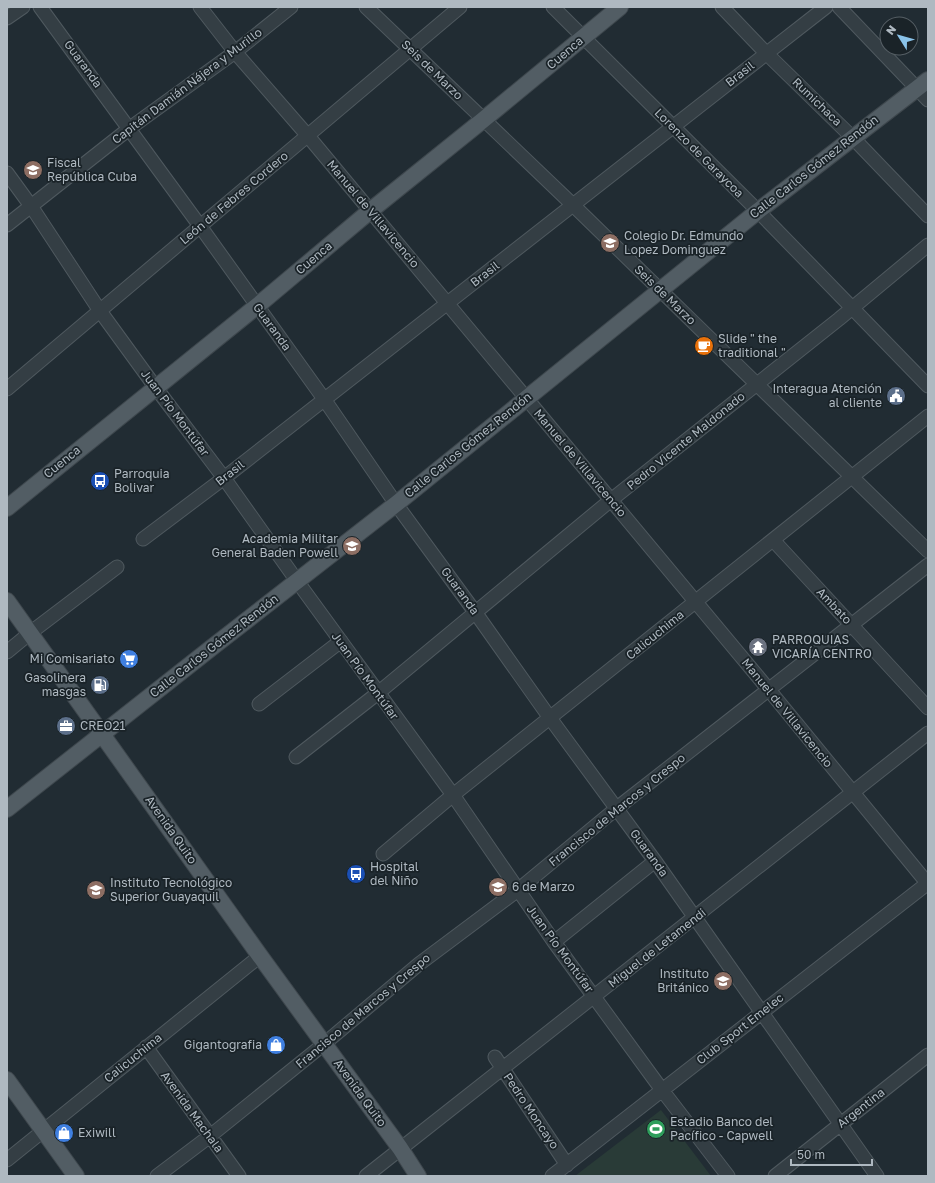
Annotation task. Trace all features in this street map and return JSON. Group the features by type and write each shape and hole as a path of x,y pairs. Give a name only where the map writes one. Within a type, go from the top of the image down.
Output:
{"main road":[{"name":"Cuenca","path":"7,508 257,306 370,211 620,7"},
{"name":"Calle Carlos Gómez Rendón","path":"7,809 396,504 659,290 922,84"},
{"name":"Avenida Quito","path":"7,601 260,956 400,1148 418,1176"},
{"path":"7,1080 76,1176"}],"street":[{"path":"7,18 23,7"},
{"name":"Guaranda","path":"40,7 130,128 324,399 396,504 655,861 877,1176"},
{"name":"Manuel de Villavicencio","path":"200,7 235,52 308,136 769,690 928,884"},
{"name":"Capitán Damián Nájera y Murillo","path":"7,225 130,128 235,52 291,7"},
{"name":"Seis de Marzo","path":"366,7 928,551"},
{"name":"León de Febres Cordero","path":"7,389 460,7"},
{"name":"Lorenzo de Garaycoa","path":"553,7 758,211 928,386"},
{"name":"Rumichaca","path":"722,7 766,54 853,138 928,216"},
{"name":"Brasil","path":"143,539 224,478 826,7"},
{"path":"839,7 922,84 928,100"},
{"name":"Juan Pío Montúfar","path":"7,173 31,206 100,310 156,388 224,478 340,641 453,795 554,942 662,1090 728,1176"},
{"name":"Pedro Vicente Maldonado","path":"296,757 378,693 611,500 928,245"},
{"name":"Calicuchima","path":"382,854 453,795 928,416"},
{"name":"Ambato","path":"773,540 928,708"},
{"name":"Francisco de Marcos y Crespo","path":"157,1176 210,1136 324,1044 419,964 518,890 617,808 928,565"},
{"path":"7,652 117,566"},
{"path":"259,704 340,641"},
{"name":"Miguel de Letamendi","path":"366,1176 928,733"},
{"path":"554,942 655,861"},
{"name":"Club Sport Emelec","path":"552,1176 928,884"},
{"name":"Calicuchima","path":"7,1160 260,956"},
{"name":"Avenida Machala","path":"146,1047 239,1176"},
{"name":"Argentina","path":"775,1176 928,1055"},
{"name":"Pedro Moncayo","path":"495,1057 567,1165"}],"green space":[{"name":"Estadio Banco del Pacífico - Capwell","path":"661,1110 711,1176 575,1176"}],"place":[{"name":"Fiscal República Cuba","path":"33,170"},
{"name":"Colegio Dr. Edmundo Lopez Dominguez","path":"610,243"},
{"name":"Slide \" the traditional \"","path":"704,346"},
{"name":"Interagua Atención al cliente","path":"896,396"},
{"name":"Parroquia Bolivar","path":"100,481"},
{"name":"Academia Militar General Baden Powell","path":"352,546"},
{"name":"PARROQUIAS VICARÍA CENTRO","path":"758,647"},
{"name":"Mi Comisariato","path":"129,659"},
{"name":"Gasolinera masgas","path":"100,685"},
{"name":"CREO21","path":"66,726"},
{"name":"Hospital del Niño","path":"356,874"},
{"name":"6 de Marzo","path":"498,887"},
{"name":"Instituto Tecnológico Superior Guayaquil","path":"96,890"},
{"name":"Instituto Británico","path":"723,981"},
{"name":"Gigantografia","path":"276,1045"},
{"name":"Estadio Banco del Pacífico - Capwell","path":"656,1129"},
{"name":"Exiwill","path":"64,1133"}]}
